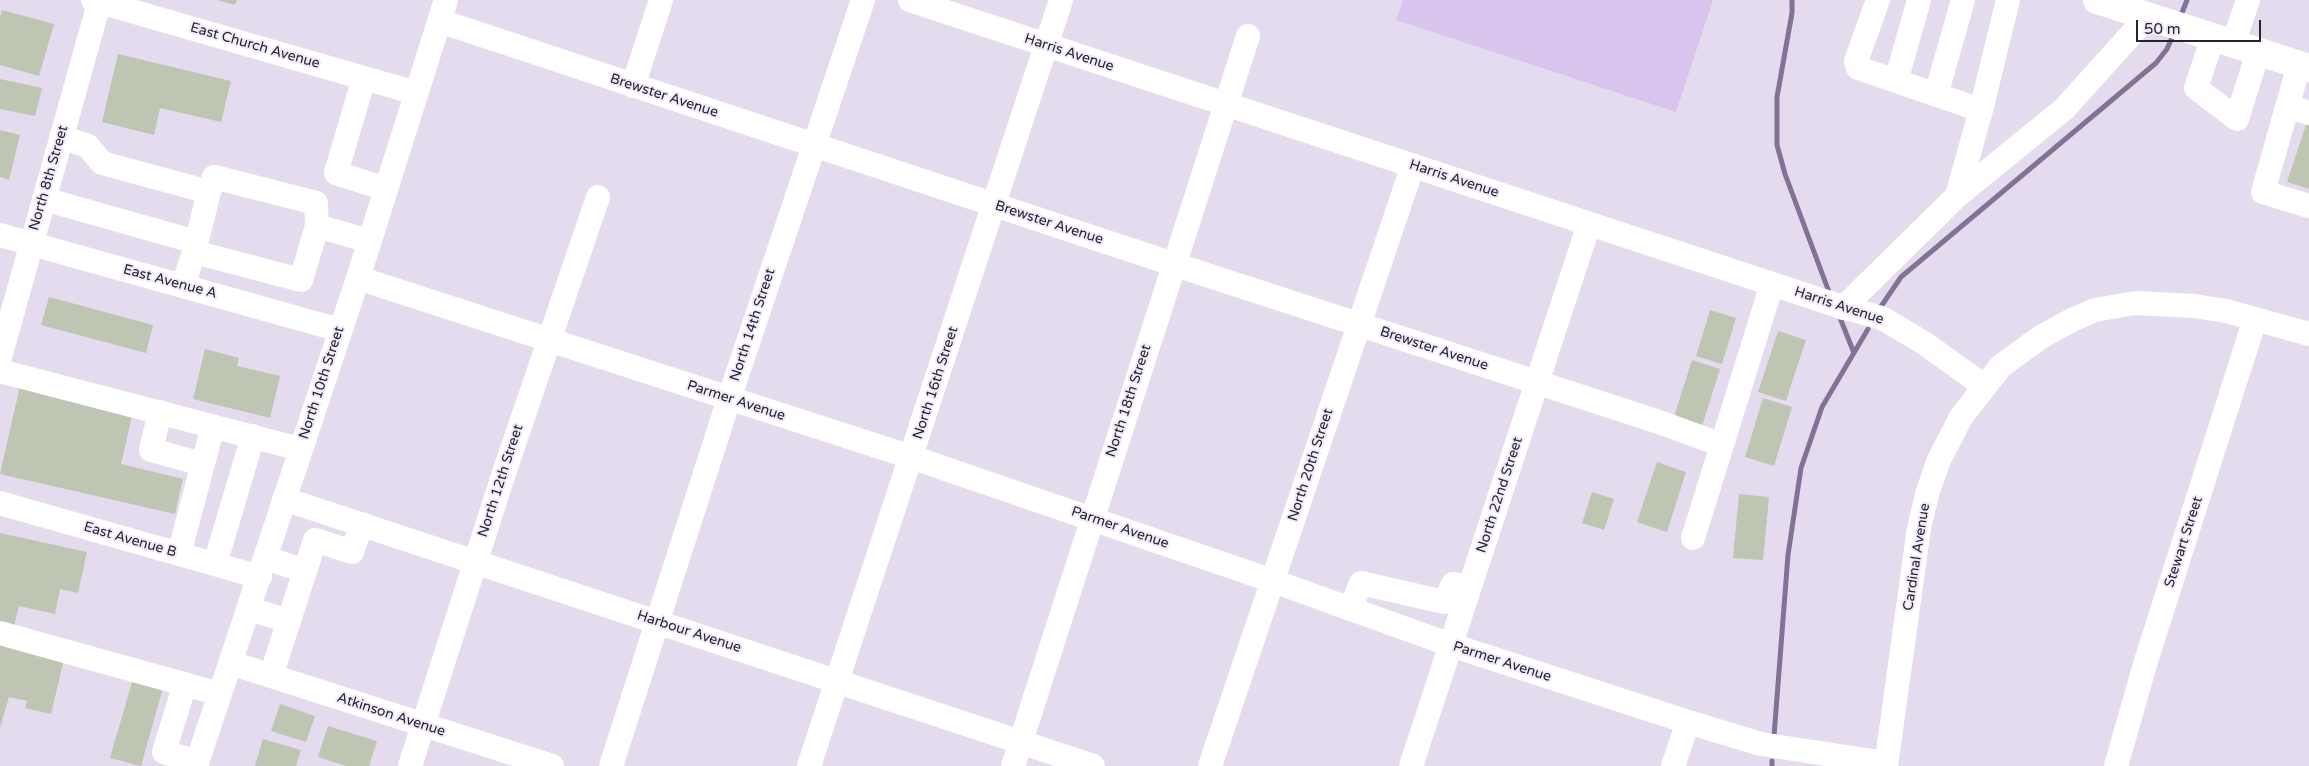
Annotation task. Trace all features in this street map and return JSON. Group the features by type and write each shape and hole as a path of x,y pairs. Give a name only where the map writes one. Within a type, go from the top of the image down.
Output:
{"main road":[{"path":"2109,2 2304,66"}],"street":[{"path":"633,86 661,0"},
{"name":"North 14th Street","path":"611,766 656,621 729,399 863,0"},
{"name":"Harris Avenue","path":"910,0 1843,308 1882,318 1924,343 1984,386"},
{"name":"North 16th Street","path":"809,766 1061,0"},
{"path":"1878,0 1856,61 1858,68 1981,110"},
{"path":"1896,81 1919,0"},
{"path":"1936,95 1963,0"},
{"path":"1957,196 1981,110 2008,0"},
{"path":"2235,44 2248,0"},
{"name":"East Church Avenue","path":"98,1 416,93"},
{"name":"North 8th Street","path":"0,358 3,333 44,199 98,1"},
{"name":"Brewster Avenue","path":"443,10 633,86 1537,384 1659,422 1722,445"},
{"name":"North 10th Street","path":"197,764 358,278 443,10"},
{"path":"1843,308 1957,196 2064,109 2148,16"},
{"name":"North 18th Street","path":"1013,766 1091,518 1248,36"},
{"path":"2304,66 2298,109 2264,192 2309,206"},
{"path":"364,78 336,174 386,189"},
{"path":"61,138 88,146 102,163 209,192"},
{"name":"North 20th Street","path":"1210,766 1413,165"},
{"path":"44,199 195,247 256,268 301,280 318,226 316,203 214,176 195,247 183,286"},
{"name":"North 12th Street","path":"410,766 547,341 598,197"},
{"name":"North 22nd Street","path":"1411,766 1590,224"},
{"path":"318,226 369,240"},
{"name":"East Avenue A","path":"0,235 340,330"},
{"path":"246,303 256,268"},
{"name":"Parmer Avenue","path":"358,278 547,341 911,457 1273,581 1451,646 1688,722 1761,744 1886,764"},
{"path":"1693,538 1772,284"},
{"name":"Cardinal Avenue","path":"1886,764 1919,528 1928,490 1939,460 1961,417 2001,366 2041,337 2095,310 2135,303 2203,307 2309,334"},
{"name":"Stewart Street","path":"2116,766 2146,661 2255,319"},
{"path":"0,371 300,449"},
{"path":"160,412 151,450 202,464"},
{"path":"178,554 213,426"},
{"path":"214,564 253,436"},
{"name":"Harbour Avenue","path":"284,499 1093,766"},
{"name":"East Avenue B","path":"0,503 214,564 305,571"},
{"path":"271,676 315,540 352,552 362,524"},
{"path":"1350,609 1361,583 1444,602 1453,584 1469,588"},
{"path":"249,609 289,621"},
{"path":"0,633 220,694"},
{"name":"Atkinson Avenue","path":"231,663 552,766"},
{"path":"185,684 164,752 197,764"},
{"path":"176,715 210,727"},
{"path":"1673,766 1688,722"}],"shaded area":[{"path":"1403,0 1713,0 1676,112 1396,20"}],"building":[{"path":"217,0 237,0 235,5"},
{"path":"2,10 54,24 39,76 0,65 0,18"},
{"path":"118,54 231,81 221,122 160,108 154,135 102,122"},
{"path":"0,79 42,88 35,116 0,109"},
{"path":"2307,122 2309,123 2309,189 2287,182"},
{"path":"0,130 20,135 9,180 0,177"},
{"path":"49,297 153,325 146,353 41,325"},
{"path":"1710,310 1736,318 1722,364 1696,356"},
{"path":"1778,331 1806,340 1786,401 1758,392"},
{"path":"205,349 239,358 237,366 280,376 270,418 193,399"},
{"path":"1692,360 1720,369 1701,429 1673,420"},
{"path":"20,386 133,412 121,464 183,479 175,514 0,474"},
{"path":"1763,398 1792,407 1774,466 1745,457"},
{"path":"1657,462 1686,472 1667,532 1637,522"},
{"path":"1592,492 1614,499 1604,530 1582,523"},
{"path":"1739,494 1769,497 1763,560 1733,558"},
{"path":"0,533 87,552 78,593 60,589 55,614 19,606 14,626 0,623"},
{"path":"0,639 65,655 51,714 25,708 27,701 9,697 0,728"},
{"path":"134,675 164,684 141,766 110,758"},
{"path":"280,704 315,716 306,742 271,731"},
{"path":"328,726 377,741 369,766 346,766 318,757"},
{"path":"263,739 301,750 296,766 255,766"}],"waterway":[{"path":"1792,0 1792,13 1777,97 1777,145 1785,174 1829,292"},
{"path":"2180,18 2187,0"},
{"path":"1880,308 1901,277 2156,63 2167,49 2174,33"},
{"path":"1840,318 1854,353"},
{"path":"1774,736 1788,555 1801,468 1822,407 1868,329"},
{"path":"1772,761 1772,766"}]}
